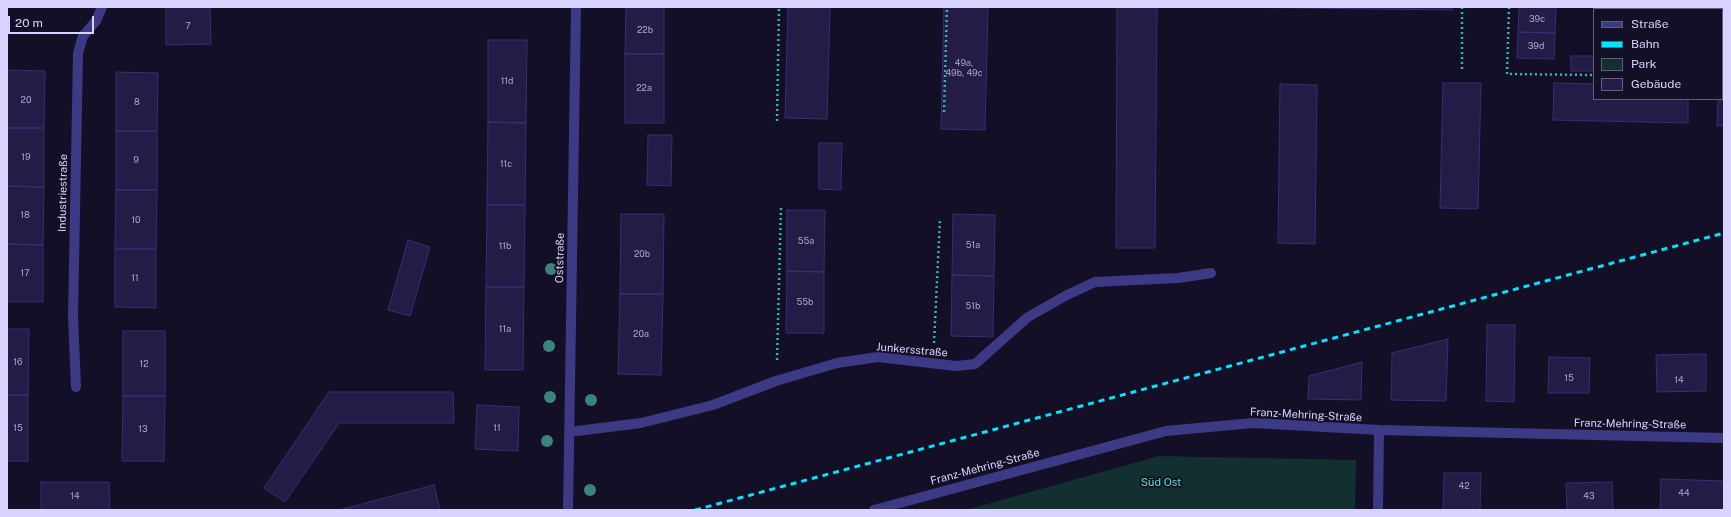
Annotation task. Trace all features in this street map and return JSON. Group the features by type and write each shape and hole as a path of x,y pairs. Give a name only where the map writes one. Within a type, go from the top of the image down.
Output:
{"street":[{"name":"Industriestraße","path":"76,387 72,318 78,53 83,36 96,21 102,7"},
{"name":"Oststraße","path":"568,510 576,7"},
{"name":"Junkersstraße","path":"569,432 641,423 714,405 776,380 837,363 878,357 956,366 975,364 1028,317 1067,295 1095,282 1178,278 1211,273"},
{"name":"Franz-Mehring-Straße","path":"874,510 1166,431 1253,423 1379,430 1724,438"},
{"path":"1378,510 1379,430"}],"path":[{"path":"777,121 779,7"},
{"path":"944,112 947,7"},
{"path":"1462,7 1462,71"},
{"path":"1509,7 1507,74 1593,75"},
{"path":"776,380 781,207"},
{"path":"932,364 940,219"}],"green space":[{"name":"Süd Ost","path":"1159,456 1356,460 1355,510 966,510"}],"building":[{"path":"166,7 210,7 211,44 166,45"},
{"path":"626,7 664,7 664,54 625,54"},
{"path":"788,7 830,7 827,119 785,118"},
{"path":"944,7 988,7 985,130 941,129"},
{"path":"1117,7 1157,7 1155,248 1116,248"},
{"path":"1225,7 1452,7 1452,10"},
{"path":"1519,7 1556,7 1555,33 1518,32"},
{"path":"1680,7 1719,7 1719,8"},
{"path":"1518,32 1555,33 1554,59 1517,58"},
{"path":"488,40 527,40 526,123 488,122"},
{"path":"625,54 664,54 664,123 625,123"},
{"path":"1571,56 1593,56 1593,71 1571,71"},
{"path":"7,70 45,71 44,128 7,128"},
{"path":"116,72 158,73 157,131 116,131"},
{"path":"1443,83 1481,83 1478,209 1440,208"},
{"path":"1554,83 1593,84 1593,100 1688,100 1688,123 1553,120"},
{"path":"1280,84 1317,85 1315,244 1278,243"},
{"path":"1724,87 1724,126 1717,126 1718,100 1723,100"},
{"path":"488,122 526,123 525,205 487,205"},
{"path":"7,128 44,128 44,187 7,186"},
{"path":"116,131 157,131 157,190 116,190"},
{"path":"648,135 672,135 671,186 647,185"},
{"path":"819,143 842,143 841,190 819,189"},
{"path":"7,186 44,187 43,245 7,244"},
{"path":"116,190 157,190 156,249 115,249"},
{"path":"487,205 525,205 524,287 486,287"},
{"path":"787,210 825,210 824,272 787,271"},
{"path":"621,214 664,214 663,294 620,294"},
{"path":"953,214 995,215 994,276 952,275"},
{"path":"408,240 430,247 410,316 388,310"},
{"path":"7,244 43,245 43,302 7,302"},
{"path":"115,249 156,249 156,308 115,307"},
{"path":"787,271 824,272 824,333 786,333"},
{"path":"952,275 994,276 993,337 951,336"},
{"path":"486,287 524,287 523,370 485,370"},
{"path":"620,294 663,294 661,375 618,374"},
{"path":"1487,325 1515,325 1514,402 1486,401"},
{"path":"7,329 29,329 28,395 7,395"},
{"path":"123,331 165,331 165,396 123,396"},
{"path":"1448,339 1446,401 1391,400 1392,353"},
{"path":"1706,354 1706,391 1657,392 1656,355"},
{"path":"1549,357 1590,358 1589,393 1548,393"},
{"path":"1362,362 1361,400 1308,399 1309,376"},
{"path":"329,392 453,392 454,423 339,423 285,502 264,488"},
{"path":"7,395 28,395 28,461 7,461"},
{"path":"123,396 165,396 164,461 122,461"},
{"path":"477,405 519,407 518,451 475,449"},
{"path":"1444,473 1481,473 1480,510 1443,510"},
{"path":"1661,479 1724,481 1724,510 1660,510"},
{"path":"41,482 109,482 110,510 41,510"},
{"path":"1612,482 1613,510 1567,510 1566,483"},
{"path":"434,485 440,510 339,510"}],"railway":[{"path":"695,510 1724,233"}]}
